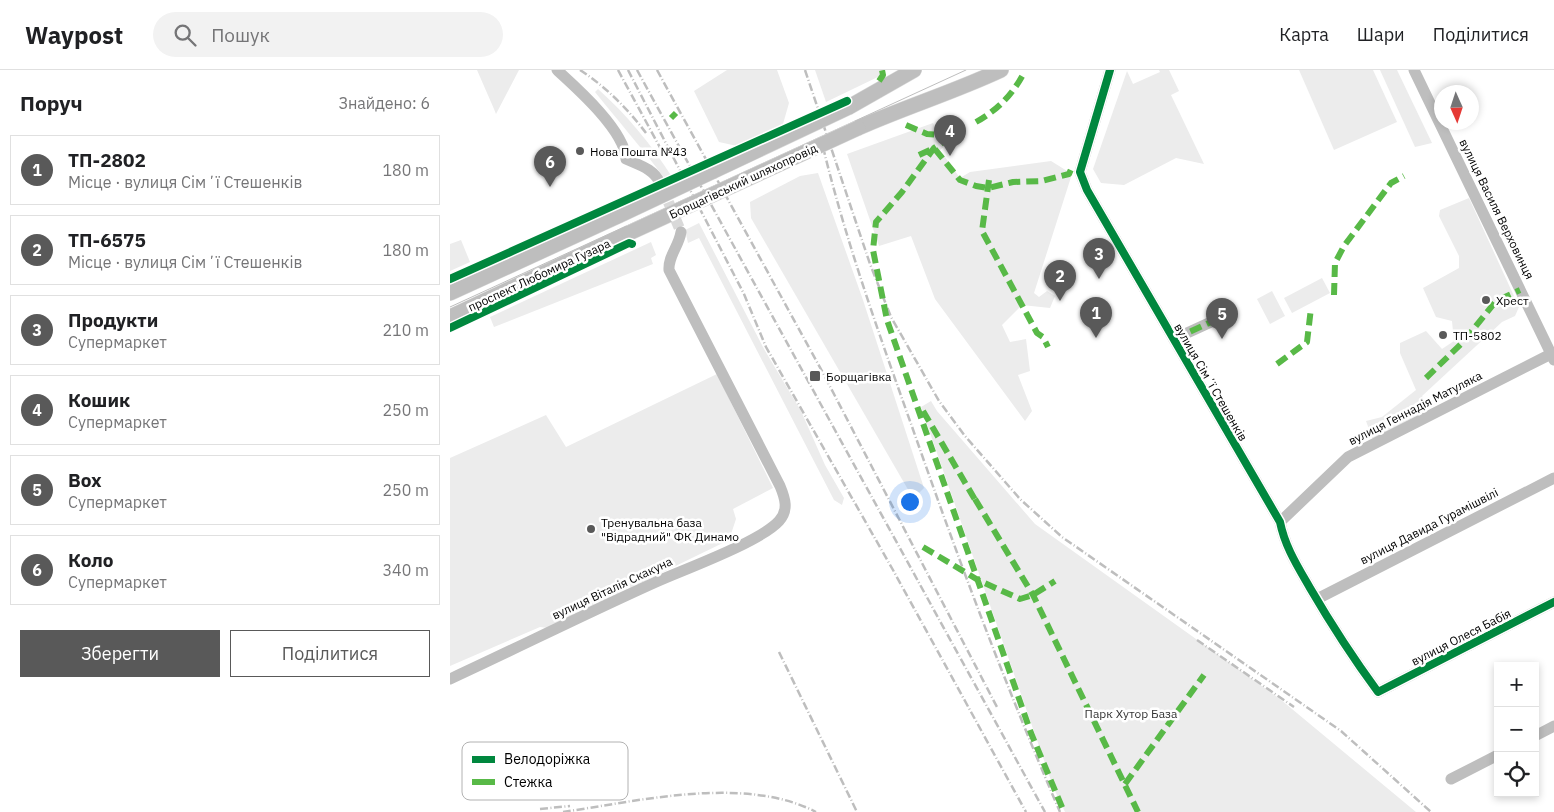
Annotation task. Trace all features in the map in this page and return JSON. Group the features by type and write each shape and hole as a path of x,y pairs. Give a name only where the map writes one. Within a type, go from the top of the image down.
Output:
{"main road":[{"name":"Борщагівський шляхопровід","path":"618,216 849,107 914,70"},
{"name":"Борщагівський шляхопровід","path":"629,233 858,128 1001,70"},
{"name":"проспект Любомира Гузара","path":"450,293 618,216"},
{"name":"проспект Любомира Гузара","path":"450,317 629,233"}],"street":[{"path":"557,70 613,128 626,149 626,159 648,168 657,176 660,183"},
{"name":"вулиця Сімʼї Стешенків","path":"1110,70 1080,172 1087,190 1280,522 1283,539 1346,650 1378,692"},
{"name":"вулиця Василя Верховинця","path":"1414,70 1553,357"},
{"name":"вулиця Віталія Скакуна","path":"450,679 639,589 752,539 768,531 783,517 786,507 780,486 669,270 669,262 677,247 681,232"},
{"path":"1174,339 1210,322 1225,321"},
{"name":"вулиця Геннадія Матуляка","path":"1280,522 1348,457 1553,357"},
{"name":"вулиця Давида Гурамішвілі","path":"1317,599 1554,478"},
{"name":"вулиця Олеся Бабія","path":"1378,692 1554,602"},
{"path":"1539,734 1554,726"},
{"path":"1451,779 1494,757"}],"green space":[{"path":"477,70 519,70 496,114 494,109"},
{"path":"727,70 777,70 789,103 783,124 737,146 719,142 694,91"},
{"path":"815,70 885,70 882,75 826,102"},
{"path":"1159,70 1169,70 1179,91 1171,95 1204,164 1176,158 1124,185 1101,183 1093,169 1127,71 1133,84 1160,72"},
{"path":"1299,70 1373,70 1397,122 1334,150"},
{"path":"1380,70 1397,70 1432,143 1415,147"},
{"path":"598,89 638,130 672,177 665,179 595,92"},
{"path":"933,123 937,131 950,141 940,150 960,178 970,172 1051,161 1072,174 1034,293 1039,297 1047,291 1055,296 1050,308 1022,305 1002,325 1010,342 1026,339 1030,371 1018,375 1032,411 1025,421 935,299 911,236 879,246 847,154"},
{"path":"818,173 863,300 924,488 918,494 910,493 751,218 750,202 800,176"},
{"path":"1469,198 1519,307 1515,316 1502,322 1422,396 1430,408 1373,440 1366,421 1382,417 1416,390 1400,353 1400,343 1426,331 1442,349 1454,341 1452,321 1436,317 1423,288 1459,268 1459,256 1439,216 1440,210"},
{"path":"699,223 764,349 801,411 825,465 844,498 842,505 834,500 699,238 688,243 685,230"},
{"path":"461,240 470,262 450,271 450,244"},
{"path":"651,242 656,255 651,258 653,264 494,327 490,317"},
{"path":"1322,278 1330,293 1292,313 1284,298"},
{"path":"1272,291 1285,316 1270,324 1257,299"},
{"name":"Тренувальна база \"Відрадний\" ФК Динамо","path":"717,374 773,488 733,509 736,519 729,540 548,628 540,627 450,666 450,458 546,415 566,447"},
{"name":"Парк Хутор База","path":"931,401 937,411 1035,524 1280,699 1416,812 1065,812 1054,789 921,407"}],"tunnel":[{"path":"662,187 681,232"}],"tram line":[{"path":"450,307 966,70"}],"railway":[{"path":"580,70 616,98 646,133"},
{"path":"618,70 663,153"},
{"path":"628,70 744,294 766,347 893,570 1026,812"},
{"path":"637,70 1045,812"},
{"path":"657,70 823,373 998,709"},
{"path":"805,70 870,264 891,317 939,401 965,436 1020,499 1062,537 1341,731 1431,812"},
{"path":"823,147 843,221 890,366 967,579 1040,766 1060,812"},
{"path":"1197,640 1294,707"},
{"path":"779,652 857,812"},
{"path":"563,812 658,797 725,793 757,795 788,801 816,812"},
{"path":"540,809 570,806"}],"marked path":[{"path":"879,81 883,75 882,70"},
{"path":"976,122 992,112 1005,100 1016,87 1025,71"},
{"path":"671,118 676,113"},
{"path":"906,125 927,134 941,135"},
{"path":"951,137 934,148 902,192 876,222 873,250 887,320 1031,733 1064,812"},
{"path":"919,155 934,148 960,180 988,188 1013,182 1042,181 1069,174 1072,167"},
{"path":"1334,295 1335,263 1344,246 1391,183 1404,176"},
{"path":"989,180 982,231 1037,333 1043,337 1048,347"},
{"path":"1426,378 1463,342 1496,301 1520,290"},
{"path":"1277,364 1307,342 1311,308"},
{"path":"1174,339 1211,322 1225,321"},
{"path":"923,411 977,503"},
{"path":"975,499 1033,595 1138,812"},
{"path":"923,547 978,580 1020,599 1033,595 1055,581"},
{"path":"1125,784 1204,675"}],"cycle path":[{"path":"1110,70 1080,172 1087,190 1280,522 1289,548 1310,588 1342,641 1378,692 1554,602"},
{"path":"450,279 847,101"},
{"path":"450,328 629,243 632,244"}],"place":[{"name":"Нова Пошта №43","path":"580,151"},
{"name":"Кошик","path":"950,156"},
{"name":"Коло","path":"550,187"},
{"name":"Продукти","path":"1099,279"},
{"name":"Хрест","path":"1486,300"},
{"name":"ТП-6575","path":"1060,301"},
{"name":"ТП-5802","path":"1443,335"},
{"name":"ТП-2802","path":"1096,338"},
{"name":"Box","path":"1222,339"},
{"name":"Борщагівка","path":"815,376"},
{"name":"Тренувальна база \"Відрадний\" ФК Динамо","path":"591,529"}]}
